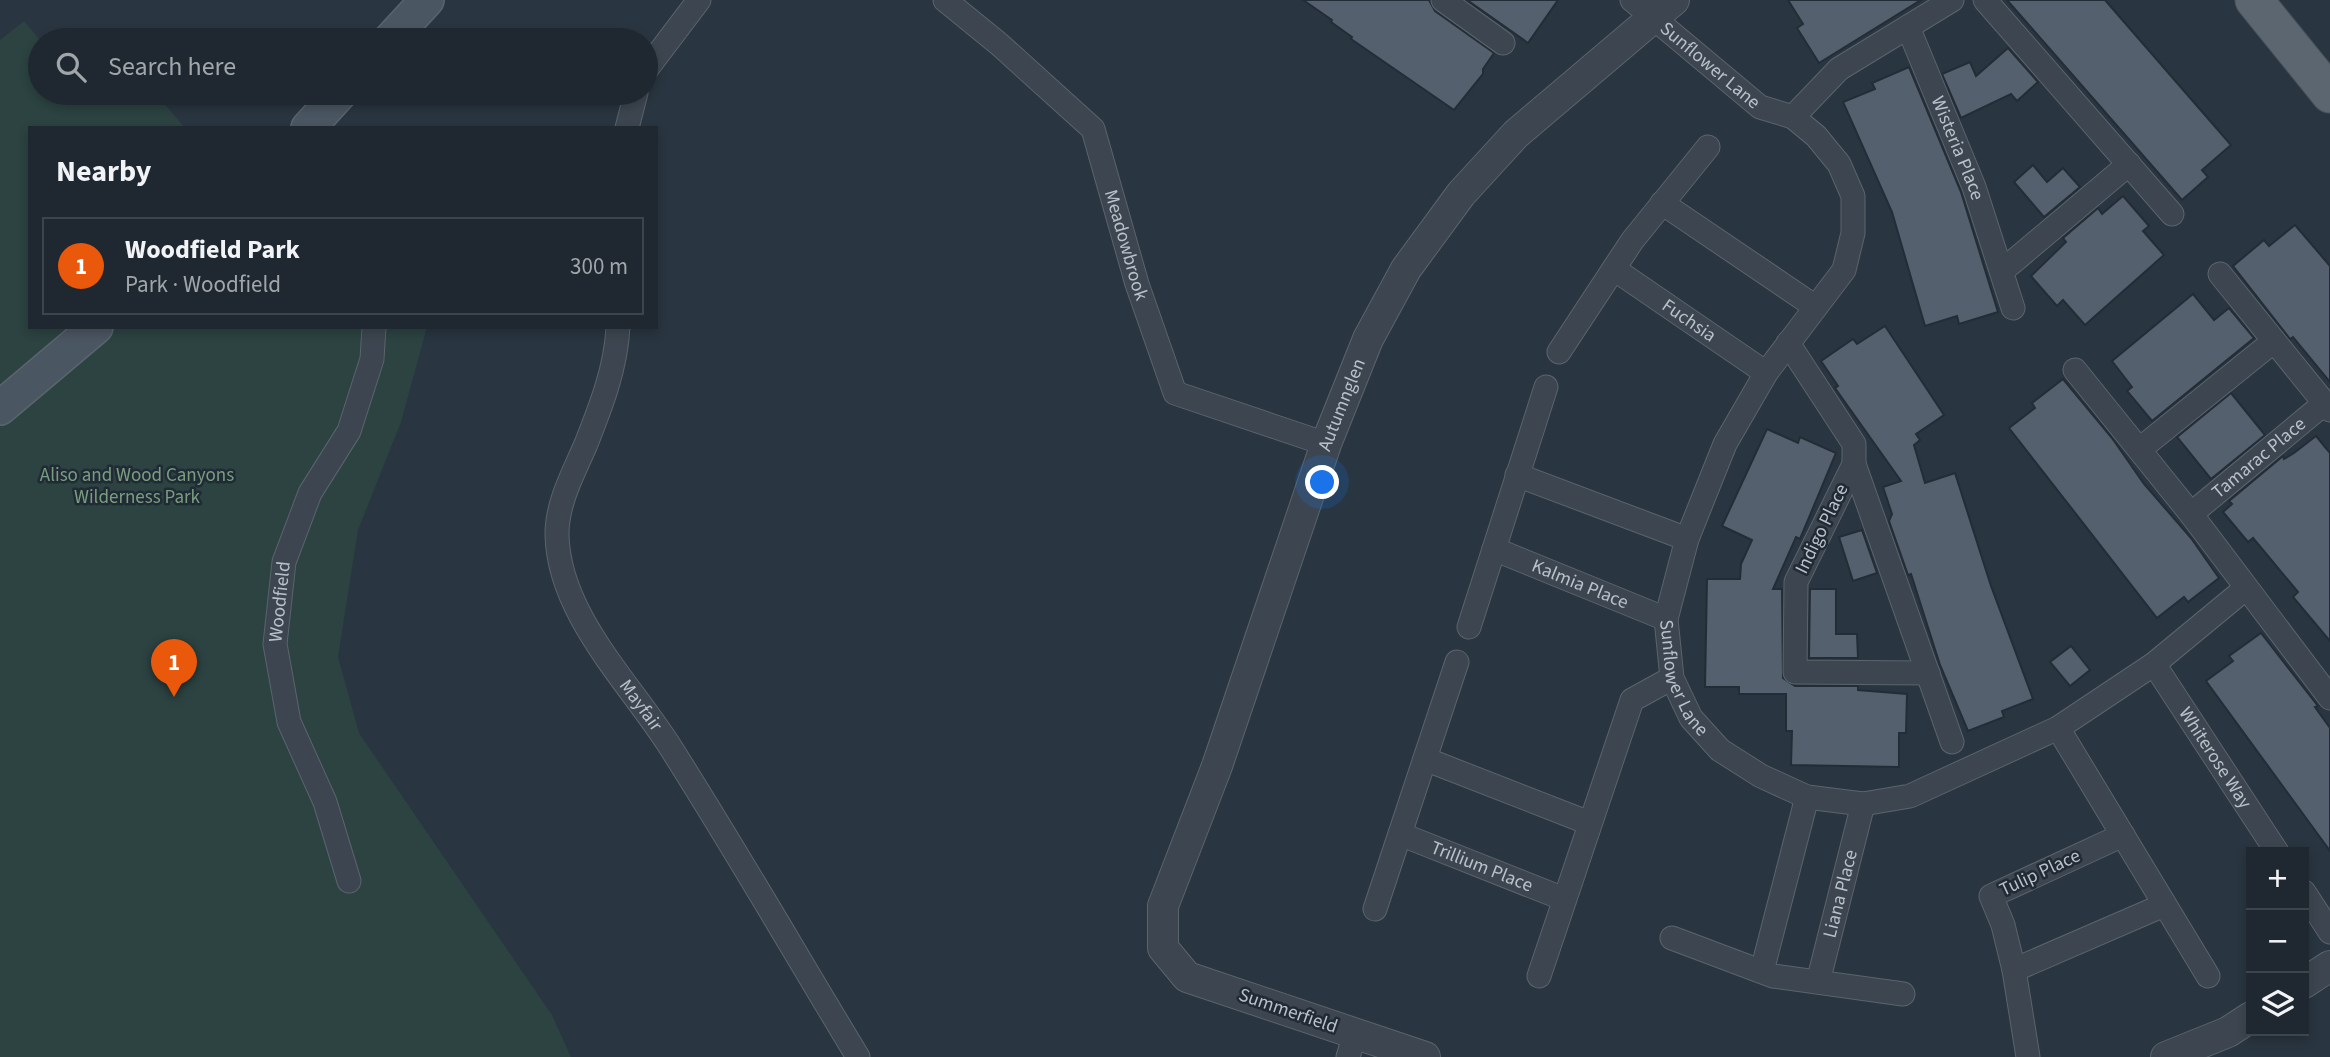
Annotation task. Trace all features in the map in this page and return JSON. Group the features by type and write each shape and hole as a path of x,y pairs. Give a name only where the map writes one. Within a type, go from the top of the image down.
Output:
{"main road":[{"path":"2254,0 2324,78"},
{"path":"400,28 420,3"},
{"path":"309,126 329,105"},
{"path":"0,408 94,329"}],"street":[{"path":"658,54 699,0"},
{"name":"Meadowbrook","path":"945,0 999,44 1093,129 1137,284 1175,393 1326,444"},
{"path":"1443,0 1503,43"},
{"name":"Autumnglen","path":"1163,948 1163,906 1217,766 1326,444 1367,339 1406,269 1461,194 1516,134 1642,9 1674,0"},
{"path":"1793,117 1839,69 1952,0"},
{"path":"1986,0 2172,214"},
{"name":"Sunflower Lane","path":"1642,9 1760,107 1793,117 1816,136 1839,164 1853,196 1853,233 1844,270 1814,306 1766,373 1725,444 1688,539 1666,620 1672,678 1691,718 1720,750 1761,776 1807,797 1863,804 1910,796 2058,728 2154,664 2246,588"},
{"name":"Wisteria Place","path":"1908,27 1974,187 2013,308"},
{"path":"628,126 633,105"},
{"path":"1559,352 1614,268 1708,147"},
{"path":"2002,271 2129,164"},
{"path":"1662,203 1814,306"},
{"name":"Fuchsia","path":"1614,268 1766,373"},
{"name":"Tamarac Place","path":"2191,514 2327,407 2220,274"},
{"name":"Woodfield","path":"349,881 326,802 289,722 275,644 284,562 310,493 349,431 372,359 374,329"},
{"name":"Mayfair","path":"618,329 617,349 604,397 563,495 557,532 561,574 576,610 669,745 858,1057"},
{"path":"2140,449 2274,341"},
{"name":"Indigo Place","path":"1788,343 1854,444 1854,464 1952,742"},
{"path":"2075,370 2328,690"},
{"path":"1468,627 1546,387"},
{"name":"Indigo Place","path":"1854,464 1796,582 1796,673 1928,673"},
{"path":"1517,475 1688,539"},
{"name":"Kalmia Place","path":"1494,550 1666,620"},
{"path":"1375,909 1457,662"},
{"name":"Whiterose Way","path":"2154,664 2274,847"},
{"path":"1539,976 1632,700 1672,678"},
{"path":"2058,728 2208,976"},
{"path":"1425,759 1589,823"},
{"path":"1762,971 1807,797"},
{"name":"Liana Place","path":"1818,982 1863,804"},
{"name":"Trillium Place","path":"1400,834 1564,899"},
{"name":"Tulip Place","path":"2028,1057 2014,970 2003,925 1991,895 2123,835"},
{"path":"2309,900 2330,932"},
{"path":"2014,970 2164,905"},
{"path":"1672,938 1762,971 1903,994"},
{"name":"Summerfield","path":"1163,948 1187,977 1352,1045 1425,1057"},
{"path":"2309,980 2330,966"},
{"path":"2166,1057 2228,1032 2246,1020"}],"green space":[{"name":"Aliso and Wood Canyons Wilderness Park","path":"24,21 30,28 28,105 165,105 183,126 28,126 28,329 426,329 401,422 358,530 338,657 359,733 552,1015 571,1057 0,1057 0,40"}],"building":[{"path":"1303,0 1429,0 1435,11 1494,53 1483,69 1483,74 1454,110 1351,39 1352,37 1331,22 1332,20"},
{"path":"1467,0 1558,0 1528,43"},
{"path":"1788,0 1921,0 1819,63 1797,28 1803,24"},
{"path":"2007,0 2105,0 2231,145 2202,170 2208,177 2182,200"},
{"path":"2008,48 2038,82 2017,101 2011,94 1961,118 1942,74 1970,62 1976,76"},
{"path":"1909,67 1961,192 1998,312 1959,324 1957,316 1925,326 1892,212 1843,102 1875,89 1872,83"},
{"path":"2033,165 2047,182 2063,168 2080,187 2044,217 2014,182"},
{"path":"2123,196 2149,226 2143,231 2164,255 2085,325 2063,300 2057,306 2031,276 2066,242 2063,238 2098,208 2102,214"},
{"path":"2295,225 2330,266 2330,382 2293,337 2290,339 2233,266 2264,240 2269,246"},
{"path":"2193,294 2214,320 2229,308 2254,338 2152,421 2127,391 2132,387 2112,361"},
{"path":"1885,326 1944,415 1916,434 1920,440 1914,445 1925,483 1955,473 1991,586 2033,699 2002,711 2004,717 1968,731 1940,665 1911,574 1908,575 1889,521 1892,514 1883,487 1901,481 1835,388 1838,386 1821,361 1853,339 1857,344"},
{"path":"2063,379 2112,438 2144,484 2191,538 2219,578 2188,602 2184,597 2157,618 2009,428 2035,408 2032,403"},
{"path":"2231,393 2265,435 2211,479 2177,437"},
{"path":"1767,429 1798,443 1800,437 1836,453 1800,539 1796,537 1773,589 1782,589 1783,678 1795,686 1858,686 1858,690 1907,694 1906,733 1899,733 1899,767 1791,765 1792,731 1786,731 1786,694 1739,694 1739,687 1705,687 1707,579 1740,579 1741,564 1752,540 1722,526"},
{"path":"2316,436 2330,453 2330,641 2293,597 2298,592 2253,538 2248,542 2223,512 2232,504 2229,501 2283,456 2284,459"},
{"path":"1862,530 1877,573 1853,581 1839,537"},
{"path":"1810,589 1836,589 1836,634 1857,634 1858,658 1809,658"},
{"path":"2261,633 2318,706 2315,707 2330,728 2330,851 2206,681 2233,661 2229,656"},
{"path":"2071,646 2090,670 2070,686 2050,662"}],"place":[{"name":"Woodfield Park","path":"174,697"}]}
